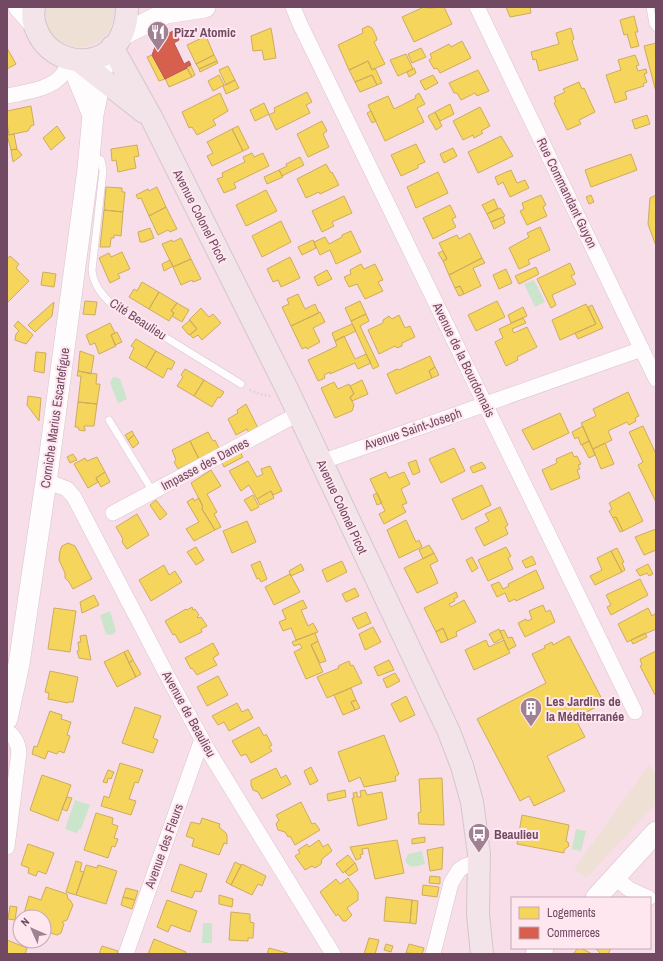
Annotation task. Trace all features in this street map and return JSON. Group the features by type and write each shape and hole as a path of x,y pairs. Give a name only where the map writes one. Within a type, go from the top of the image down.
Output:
{"main road":[{"path":"19,7 34,16"},
{"path":"113,45 126,21 127,7"},
{"path":"74,60 97,57 159,10 205,7"},
{"name":"Avenue Colonel Picot","path":"34,16 40,37 47,47 58,55 74,60 101,78 151,117"},
{"name":"Avenue Colonel Picot","path":"113,45 151,117 287,389 449,732 462,766 472,802 479,861 479,954"},
{"name":"Corniche Marius Escartefigue","path":"7,719 19,664 46,481 89,156 93,115 101,78 113,45"},
{"name":"Corniche Marius Escartefigue","path":"74,60 93,115"},
{"path":"597,897 656,832"}],"street":[{"name":"Avenue de la Bourdonnais","path":"293,7 635,712"},
{"name":"Rue Commandant Guyon","path":"477,7 656,379"},
{"path":"7,96 35,89 53,82 74,60"},
{"name":"Avenue Saint-Joseph","path":"321,462 642,349"},
{"name":"Impasse des Dames","path":"113,513 298,414"},
{"name":"Avenue de Beaulieu","path":"46,481 67,489 74,497 202,739 332,954"},
{"path":"7,731 12,734 16,740 20,752 7,847"},
{"name":"Avenue des Fleurs","path":"126,954 202,739"},
{"path":"433,954 451,883 459,870 471,863 479,861"},
{"path":"615,877 629,889 647,897"}],"lane":[{"path":"650,7 653,24 656,28"},
{"name":"Cité Beaulieu","path":"89,156 101,160 103,171 92,270 94,280 100,291 113,305 241,384"},
{"path":"109,420 153,492"}],"path":[{"path":"241,384 266,396 272,396 287,389"}],"shaded area":[{"path":"7,7 656,7 656,954 7,954"},
{"path":"45,7 114,7 112,24 105,36 93,44 80,47 67,45 56,37 48,25"},
{"path":"534,280 545,302 535,307 524,284"},
{"path":"113,377 120,379 127,399 118,403 110,383"},
{"path":"110,611 116,631 112,635 106,634 100,615"},
{"path":"649,765 656,773 656,804 586,878 574,869"},
{"path":"75,800 90,805 81,829 79,829 77,833 65,829"},
{"path":"576,829 586,831 581,851 572,849"},
{"path":"422,851 425,864 409,866 407,864 405,861 408,854"},
{"path":"203,923 212,923 212,943 202,943"}],"building: Logements":[{"path":"424,7 444,7 452,24 414,42 402,17"},
{"path":"506,7 530,7 531,13 510,17"},
{"path":"634,16 638,32 635,32 639,46 631,48 627,34 624,35 620,20"},
{"path":"368,26 372,28 376,36 377,40 374,42 385,64 372,70 368,61 349,70 338,45 363,33 362,29"},
{"path":"271,28 276,58 264,60 262,50 253,51 251,36"},
{"path":"571,28 574,39 572,41 578,60 539,71 536,59 533,60 531,52 559,44 556,33"},
{"path":"206,36 214,55 196,64 187,45"},
{"path":"462,41 471,58 440,73 437,68 434,69 429,60 432,58 430,54 449,44 451,47"},
{"path":"656,43 656,92 644,46"},
{"path":"7,48 16,64 7,69"},
{"path":"421,48 426,57 412,63 408,54"},
{"path":"406,54 413,69 398,76 390,60"},
{"path":"152,55 165,79 159,81 147,57"},
{"path":"214,55 217,61 199,69 196,64"},
{"path":"635,55 639,65 636,66 638,71 646,69 647,73 644,74 647,82 643,84 644,86 625,92 627,99 615,103 606,75 621,70 618,60"},
{"path":"217,61 218,63 200,72 199,69"},
{"path":"368,61 372,70 375,68 382,83 377,85 372,75 355,82 349,70"},
{"path":"191,66 195,75 192,77 187,68"},
{"path":"228,66 235,80 226,85 219,70"},
{"path":"187,68 192,77 169,87 165,78"},
{"path":"414,68 416,73 409,77 407,72"},
{"path":"478,70 489,91 477,96 475,93 461,100 457,93 454,93 449,83"},
{"path":"219,75 224,85 213,91 208,81"},
{"path":"372,75 377,85 360,92 355,82"},
{"path":"433,75 438,83 425,90 420,81"},
{"path":"235,80 239,88 226,94 223,86"},
{"path":"579,82 582,89 584,88 595,112 579,120 581,124 567,130 554,103 556,102 554,97 565,92 563,89"},
{"path":"307,92 312,102 306,105 310,113 276,130 269,115 275,112 274,108"},
{"path":"220,93 228,111 213,120 216,125 197,135 192,127 189,128 182,112"},
{"path":"419,93 425,104 417,108 424,122 385,141 368,105 388,96 394,109 416,98 415,96"},
{"path":"264,103 269,114 255,121 250,110"},
{"path":"450,104 454,114 440,121 435,112"},
{"path":"31,106 34,125 31,126 28,131 9,135 7,111"},
{"path":"480,107 490,126 481,131 483,133 474,138 473,135 463,140 453,121"},
{"path":"371,111 376,121 372,123 367,113"},
{"path":"435,112 442,126 436,130 428,116"},
{"path":"647,115 650,124 635,129 632,120"},
{"path":"322,121 327,131 323,134 329,147 308,157 297,134"},
{"path":"57,126 65,138 51,150 43,138"},
{"path":"238,126 249,148 243,151 232,129"},
{"path":"232,129 243,151 212,166 207,156 213,153 207,142"},
{"path":"14,134 17,149 11,150 7,135"},
{"path":"501,136 513,156 478,173 468,152"},
{"path":"416,144 425,162 418,165 418,168 401,176 391,155"},
{"path":"137,145 139,156 134,157 136,168 118,172 116,160 112,161 111,149"},
{"path":"453,148 457,156 444,163 440,154"},
{"path":"17,149 22,155 13,162 11,150"},
{"path":"252,153 254,157 263,153 269,166 234,183 236,188 224,193 217,179 223,177 222,173 245,162 243,157"},
{"path":"631,154 637,170 591,187 585,170"},
{"path":"300,157 304,165 282,176 279,170 287,166 286,164"},
{"path":"326,164 339,185 320,194 319,192 306,198 297,179"},
{"path":"279,170 283,177 267,184 264,177"},
{"path":"511,170 517,183 525,180 529,188 510,197 503,182 498,185 495,177"},
{"path":"438,172 448,193 416,208 407,187"},
{"path":"106,187 122,188 122,192 125,192 123,212 104,210"},
{"path":"157,187 166,207 149,216 141,198 138,199 136,195 148,189 149,191"},
{"path":"266,190 277,211 246,226 236,205"},
{"path":"541,195 546,205 543,207 547,216 527,225 520,211 524,209 522,203"},
{"path":"591,195 594,202 589,204 586,197"},
{"path":"656,195 656,246 648,224 650,198"},
{"path":"344,196 352,213 332,222 334,226 322,232 312,211"},
{"path":"494,199 498,208 487,214 482,205"},
{"path":"450,205 456,217 452,219 456,227 433,239 423,218"},
{"path":"166,207 177,229 170,232 168,230 158,235 149,216"},
{"path":"500,208 505,216 491,222 487,214"},
{"path":"104,210 123,212 121,236 114,235 114,238 111,238 110,247 100,247"},
{"path":"503,217 505,223 494,229 491,222"},
{"path":"281,221 291,242 262,257 252,236"},
{"path":"540,227 550,250 528,260 530,264 519,269 509,248 529,237 527,233"},
{"path":"150,228 154,238 140,242 138,232"},
{"path":"351,231 361,252 336,264 330,250 320,255 314,242 325,237 329,244"},
{"path":"470,233 482,258 449,275 443,261 447,259 439,243 457,235 459,239"},
{"path":"181,238 191,259 173,267 162,244 172,240 173,242"},
{"path":"313,240 316,248 302,255 298,247"},
{"path":"443,251 447,259 443,261 438,253"},
{"path":"122,252 130,269 118,274 120,278 110,283 99,258 109,253 111,257"},
{"path":"10,256 19,264 16,268 29,281 8,302 7,259"},
{"path":"290,257 300,278 281,287 278,280 273,282 267,269"},
{"path":"482,258 485,263 473,268 481,286 464,294 460,286 455,288 449,275"},
{"path":"191,259 201,279 193,282 192,280 181,285 173,267"},
{"path":"170,260 173,266 164,271 162,264"},
{"path":"570,263 575,274 571,276 576,284 552,295 556,305 551,308 537,279"},
{"path":"361,264 364,269 375,264 383,280 378,282 383,291 365,299 357,284 349,287 344,277 351,274 350,270"},
{"path":"536,267 539,274 519,284 515,276"},
{"path":"506,269 512,283 499,289 493,275"},
{"path":"327,270 332,279 318,286 314,277"},
{"path":"43,272 56,274 54,287 41,285"},
{"path":"142,282 159,292 149,309 129,297 134,289 137,291"},
{"path":"460,286 464,294 459,296 455,288"},
{"path":"159,292 177,303 171,311 174,313 169,321 149,309"},
{"path":"298,294 305,309 315,304 319,313 291,326 282,307 289,304 287,299"},
{"path":"85,301 97,302 95,315 83,314"},
{"path":"360,301 366,314 351,321 345,308"},
{"path":"497,301 505,317 476,331 468,315"},
{"path":"54,302 52,316 35,332 28,325"},
{"path":"177,303 189,310 182,322 172,316 174,313 171,311"},
{"path":"586,304 596,324 560,340 552,320"},
{"path":"592,305 603,328 578,339 575,333 596,324 588,307"},
{"path":"523,307 527,316 511,323 508,315"},
{"path":"201,308 209,317 213,314 221,323 202,340 198,335 193,338 190,335 197,329 189,320"},
{"path":"320,312 325,322 313,328 320,342 307,349 306,347 302,349 291,326"},
{"path":"366,314 369,321 360,326 379,366 373,369 351,321"},
{"path":"399,315 405,328 410,326 415,337 402,343 402,346 397,348 395,346 379,354 368,330 383,323 383,320 389,316 392,319"},
{"path":"523,318 526,323 512,329 514,333 527,327 537,347 517,357 518,360 506,366 495,342 503,338 499,329"},
{"path":"190,320 197,329 189,335 182,327"},
{"path":"18,321 33,335 26,344 15,340 16,334 19,331 14,326"},
{"path":"110,323 115,333 111,335 116,346 99,354 95,343 90,345 86,335"},
{"path":"352,324 356,331 335,341 332,333"},
{"path":"117,332 122,342 115,345 111,335"},
{"path":"344,336 355,359 366,354 371,363 358,369 355,363 330,374 330,372 324,375 325,378 318,381 308,360 337,346 335,341"},
{"path":"136,339 156,351 146,368 129,358 134,348 131,346"},
{"path":"80,351 94,356 91,374 78,371"},
{"path":"156,351 175,362 171,370 168,368 163,378 146,368"},
{"path":"36,352 46,353 44,373 34,371"},
{"path":"430,356 435,367 429,371 432,378 396,394 387,374"},
{"path":"435,367 439,375 432,378 429,371"},
{"path":"185,369 204,380 194,396 177,386 183,377 181,375"},
{"path":"78,371 97,374 96,384 100,384 97,404 78,402 81,376 77,376"},
{"path":"204,380 224,392 220,398 218,397 212,407 194,396"},
{"path":"362,380 368,394 352,401 350,397 354,394 350,386"},
{"path":"334,382 338,389 349,384 354,394 350,397 354,405 352,411 335,418 321,388"},
{"path":"628,392 639,416 635,418 636,421 629,425 627,422 608,431 612,440 593,449 581,423 596,416 593,409"},
{"path":"28,396 41,398 39,421 27,405"},
{"path":"78,402 97,404 94,426 84,426 85,431 79,430 78,427 75,427"},
{"path":"246,404 258,428 249,433 247,429 236,435 228,419 238,413 237,410"},
{"path":"560,413 569,433 533,450 522,430"},
{"path":"583,426 589,441 581,445 578,437 575,439 572,432"},
{"path":"643,426 656,454 656,502 638,465 643,462 629,432"},
{"path":"132,431 134,435 128,440 125,435"},
{"path":"208,432 213,441 215,440 219,448 199,459 190,441"},
{"path":"134,435 139,443 133,448 128,440"},
{"path":"190,441 199,459 178,469 174,462 176,460 172,450"},
{"path":"589,441 595,455 589,458 582,445"},
{"path":"605,443 614,464 601,469 593,449"},
{"path":"454,448 465,471 441,483 429,459"},
{"path":"239,450 243,457 224,467 220,459"},
{"path":"572,452 574,457 577,456 581,464 578,465 580,469 577,470 580,478 551,490 542,470 557,463 556,459"},
{"path":"73,454 77,460 70,463 67,457"},
{"path":"97,457 105,472 96,478 98,482 88,488 74,464 85,458 87,461"},
{"path":"416,460 420,472 413,475 408,463"},
{"path":"248,461 257,477 263,474 261,469 270,466 282,491 273,495 271,491 257,499 249,485 241,491 229,471"},
{"path":"482,462 486,468 473,473 470,467"},
{"path":"211,470 221,486 207,494 217,512 214,514 221,527 215,530 202,509 203,507 191,483"},
{"path":"105,472 110,482 101,487 96,478"},
{"path":"386,472 389,478 404,472 410,484 401,489 407,503 402,505 406,512 384,524 379,514 385,511 370,479"},
{"path":"482,485 491,505 462,520 452,499"},
{"path":"271,491 274,498 260,505 257,499"},
{"path":"629,492 643,521 623,531 616,517 613,518 609,511 612,509 609,503"},
{"path":"377,493 382,503 377,505 373,495"},
{"path":"253,495 259,507 251,511 244,500"},
{"path":"193,498 194,501 199,498 203,507 202,509 215,530 194,541 186,529 199,522 187,502"},
{"path":"156,500 167,514 160,520 150,505"},
{"path":"500,507 508,525 505,527 508,534 484,546 475,528 489,521 485,514"},
{"path":"137,514 149,535 127,549 122,542 123,539 116,527"},
{"path":"616,517 623,531 620,532 613,518"},
{"path":"406,520 416,542 419,540 422,547 399,558 387,530"},
{"path":"247,521 256,542 232,553 223,531"},
{"path":"656,529 656,550 644,555 635,537"},
{"path":"68,543 75,546 92,579 73,589 65,578 65,573 59,560 62,546"},
{"path":"429,545 434,553 423,559 419,550"},
{"path":"196,547 204,560 196,565 187,552"},
{"path":"506,547 511,556 508,558 513,569 488,581 478,560"},
{"path":"617,548 624,562 622,563 625,570 622,572 611,551"},
{"path":"611,551 622,572 595,585 590,576 602,570 597,558"},
{"path":"434,553 438,561 430,565 438,583 417,593 404,568"},
{"path":"532,556 536,564 526,568 522,561"},
{"path":"472,557 478,568 472,572 466,560"},
{"path":"260,561 267,579 261,582 259,578 257,579 251,565"},
{"path":"342,561 347,572 327,582 322,570"},
{"path":"301,564 304,570 291,576 289,571"},
{"path":"648,564 653,574 649,576 647,573 640,576 636,570"},
{"path":"164,565 169,575 175,571 182,582 151,601 139,580"},
{"path":"536,570 544,588 516,601 515,599 509,602 505,593 497,597 491,585 499,582 503,589 509,586 508,584"},
{"path":"290,574 300,592 274,605 265,587"},
{"path":"640,579 648,595 611,615 607,607 611,605 606,595"},
{"path":"355,588 359,596 346,602 342,594"},
{"path":"456,592 458,597 454,599 455,601 449,604 451,607 464,600 476,622 456,632 457,636 448,640 443,628 436,632 424,608"},
{"path":"94,595 99,605 82,613 80,602"},
{"path":"303,600 307,608 301,610 308,626 313,623 318,632 296,640 291,628 283,631 279,622 286,619 282,610"},
{"path":"543,605 546,612 550,610 555,622 525,637 518,623 526,619 527,621 532,619 529,611"},
{"path":"192,607 193,610 195,609 199,615 197,617 201,617 207,626 201,629 202,632 180,643 175,634 173,635 165,621"},
{"path":"54,608 76,611 70,652 48,649"},
{"path":"648,608 652,616 656,613 656,629 627,642 618,624"},
{"path":"366,612 371,623 358,629 352,618"},
{"path":"373,627 381,642 365,650 359,634"},
{"path":"443,628 448,640 441,643 436,632"},
{"path":"499,629 503,638 494,643 489,634"},
{"path":"504,630 508,638 512,637 516,646 508,650 500,631"},
{"path":"315,633 318,641 311,645 323,672 306,679 294,652 302,648 300,644 294,646 292,642"},
{"path":"645,633 647,637 633,644 631,640"},
{"path":"86,635 91,660 79,658 77,651 79,651 78,642 81,642 80,636"},
{"name":"Les Jardins de la Méditerranée","path":"569,636 604,703 575,718 585,737 547,756 565,791 534,806 529,796 520,801 477,719 546,683 532,654 545,648 544,646 552,642 553,645"},
{"path":"486,640 489,647 504,640 510,653 474,670 465,650"},
{"path":"318,641 326,661 320,663 311,645"},
{"path":"213,643 219,654 213,658 217,665 197,675 192,668 191,669 185,658"},
{"path":"128,650 133,660 129,663 124,652"},
{"path":"656,651 655,695 640,666 642,665 640,659"},
{"path":"124,652 136,677 117,687 104,662"},
{"path":"133,660 141,674 136,677 129,663"},
{"path":"389,660 394,670 378,676 374,667"},
{"path":"349,661 351,666 353,665 362,683 327,698 317,677 339,668 338,666"},
{"path":"50,671 78,677 73,702 68,703 48,699 49,693 45,692"},
{"path":"395,673 400,681 387,688 383,679"},
{"path":"218,676 228,695 207,706 197,687"},
{"path":"351,688 356,700 351,702 355,710 343,715 334,695"},
{"path":"406,696 415,715 400,722 391,704"},
{"path":"356,700 360,708 355,710 351,702"},
{"path":"237,703 242,712 248,709 253,718 229,731 224,722 218,725 212,716"},
{"path":"135,707 161,716 153,738 158,740 153,753 122,743"},
{"path":"50,711 62,715 61,719 71,722 67,735 70,736 64,753 59,751 57,754 48,751 45,759 32,754 34,746 37,747"},
{"path":"259,727 264,736 266,734 272,745 269,747 272,751 251,763 246,754 241,756 232,741"},
{"path":"384,735 399,774 395,777 396,781 364,787 360,777 349,782 338,752"},
{"path":"120,763 143,770 138,783 135,782 129,799 136,801 131,815 101,806 104,796 109,798"},
{"path":"311,767 318,781 310,785 304,771"},
{"path":"276,768 281,778 286,775 291,784 262,799 258,792 253,790 251,780"},
{"path":"108,770 114,772 111,779 108,778 107,783 103,782"},
{"path":"42,775 71,785 58,821 30,810"},
{"path":"442,778 444,825 419,824 418,813 421,812 419,779"},
{"path":"345,790 346,797 328,801 327,794"},
{"path":"365,790 367,795 382,792 387,819 358,826 352,798 354,798 353,793 357,792 357,797 361,797 360,791"},
{"path":"67,797 72,798 67,811 62,809"},
{"path":"301,802 312,824 315,823 320,830 295,845 290,836 288,837 285,832 278,830 276,824 279,820 276,815"},
{"path":"96,813 113,818 112,824 118,826 114,838 118,839 115,847 112,846 108,858 84,850"},
{"path":"522,815 569,825 566,841 568,842 569,846 564,850 564,853 517,844"},
{"path":"202,818 220,824 219,827 226,833 227,844 224,843 219,855 192,846 194,839 186,836 191,822 200,824"},
{"path":"425,837 425,842 412,844 412,839"},
{"path":"319,840 323,847 328,844 332,851 322,859 321,864 315,868 312,866 305,870 295,856 300,853 298,850 307,844 309,847"},
{"path":"397,840 404,873 375,879 368,848 362,849 363,854 360,855 361,858 356,860 350,847"},
{"path":"28,844 54,853 46,874 38,871 36,876 28,873 29,868 21,865"},
{"path":"443,847 442,869 430,871 427,850"},
{"path":"348,855 355,863 343,873 336,864"},
{"path":"76,861 82,863 80,871 84,872 76,895 66,892"},
{"path":"235,862 241,865 231,885 226,882"},
{"path":"355,863 358,870 349,876 345,872"},
{"path":"180,864 207,874 201,892 195,891 192,898 171,891"},
{"path":"242,864 266,876 262,886 258,884 252,895 231,885"},
{"path":"86,865 97,868 98,865 117,871 106,904 76,895"},
{"path":"430,876 440,877 440,884 429,883"},
{"path":"348,878 358,892 358,900 347,908 352,915 346,921 343,921 338,914 336,916 320,892 336,879 340,884"},
{"path":"423,885 439,887 437,897 422,895"},
{"path":"46,887 67,894 68,899 73,905 67,920 62,922 64,924 61,933 57,935 52,933 52,909 25,909 29,896 41,900"},
{"path":"126,888 138,891 135,900 123,897"},
{"path":"219,895 233,899 232,907 219,904"},
{"path":"123,897 135,900 132,909 121,905"},
{"path":"386,897 412,900 410,923 384,921"},
{"path":"167,900 197,911 190,932 171,925 168,932 157,927"},
{"path":"412,900 418,901 416,924 410,923"},
{"path":"10,906 17,907 17,909 12,909 12,920 8,919"},
{"path":"231,912 250,914 250,922 254,923 253,938 248,938 248,941 229,940"},
{"path":"369,938 379,940 375,954 364,954"},
{"path":"154,939 186,952 185,954 148,954"},
{"path":"7,940 12,942 12,949 27,949 25,954 7,954"},
{"path":"386,944 393,946 391,952 384,950"},
{"path":"409,944 424,948 422,954 406,953"},
{"path":"102,946 118,951 117,954 99,954"},
{"path":"269,948 291,954 267,954"},
{"path":"577,949 583,949 592,954 573,954"},
{"path":"596,949 610,949 608,954 601,954"}],"building: Commerces":[{"path":"175,31 179,40 174,43 184,64 189,61 191,65 165,79 152,55 155,47 154,44 167,38 165,35"}],"place":[{"name":"Pizz' Atomic","path":"158,52"},
{"name":"Les Jardins de la Méditerranée","path":"531,728"},
{"name":"Beaulieu","path":"479,854"}]}
